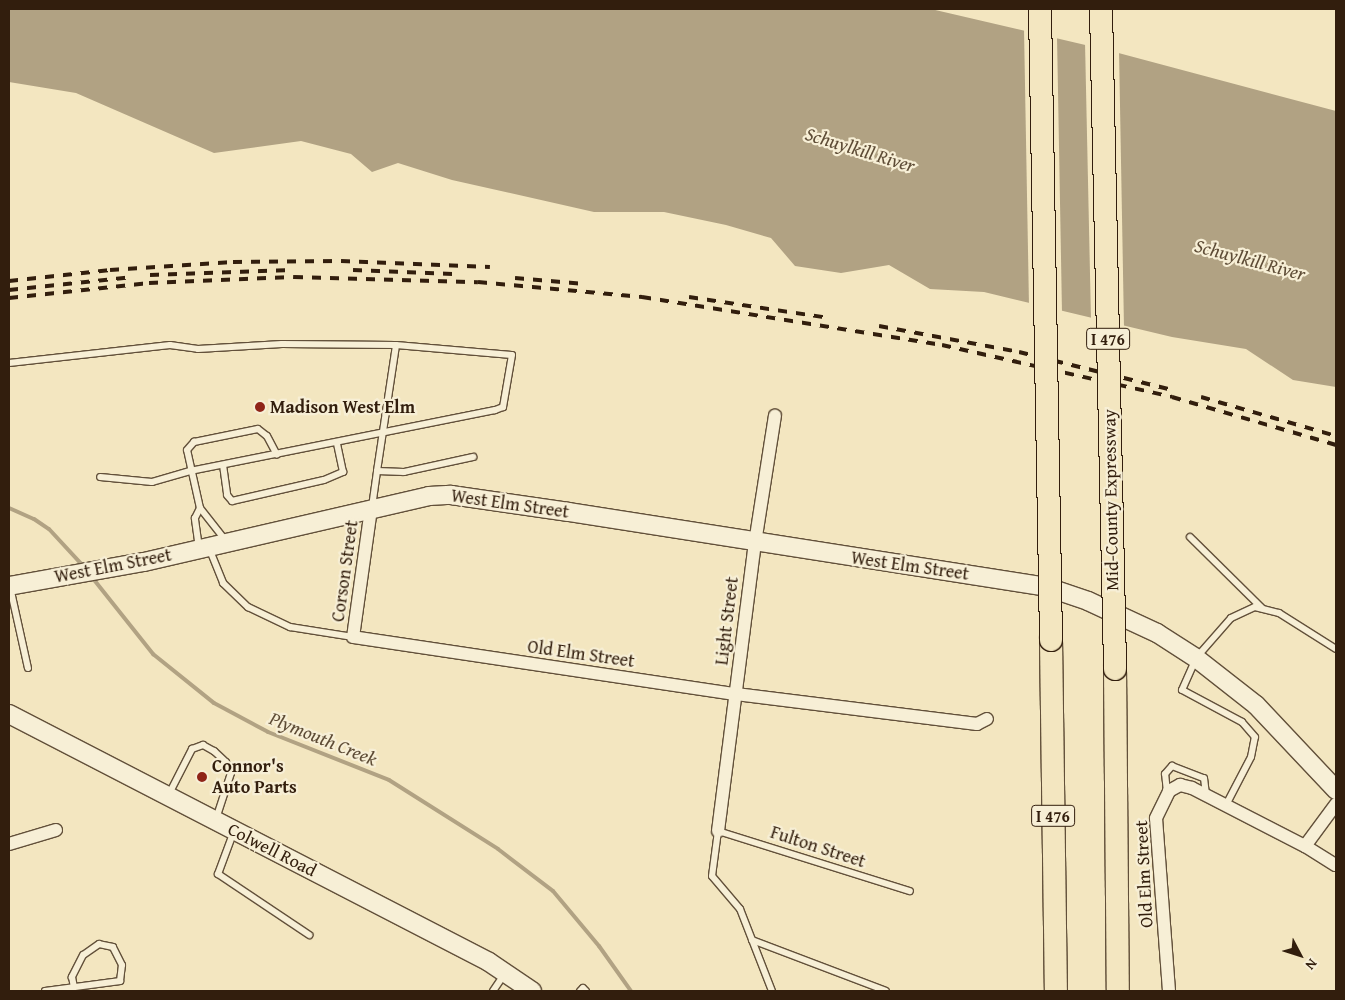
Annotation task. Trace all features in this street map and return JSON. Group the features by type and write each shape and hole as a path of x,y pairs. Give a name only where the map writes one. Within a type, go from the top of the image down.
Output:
{"highway":[{"name":"I 476","path":"1040,9 1056,991"},
{"name":"Mid-County Expressway","path":"1101,9 1115,669 1118,991"}],"main road":[{"name":"West Elm Street","path":"9,586 144,562 429,496 451,495 1044,586 1088,600 1157,633 1196,658 1256,704 1336,790"},
{"name":"Colwell Road","path":"9,714 505,972 532,991"}],"street":[{"name":"Light Street","path":"718,831 755,543 775,416"},
{"name":"Corson Street","path":"353,638 371,509"},
{"name":"Old Elm Street","path":"353,638 736,694 977,724 987,719"},
{"path":"1167,794 1180,785 1206,795 1306,846 1336,865"},
{"name":"Old Elm Street","path":"1167,794 1156,818 1169,991"},
{"path":"1306,846 1336,804"},
{"path":"9,844 56,830"}],"lane":[{"path":"9,363 170,345 198,349 282,344 396,345 512,355 503,407 382,435 190,471 152,482 100,477"},
{"path":"371,509 396,345"},
{"path":"227,542 200,508 190,471 187,450 194,442 242,430 258,429 268,436 277,455"},
{"path":"223,465 227,495 232,501 324,480 342,472 337,443"},
{"path":"377,471 404,472 473,457"},
{"name":"Old Elm Street","path":"200,508 195,518 204,548 215,571 223,583 248,607 290,627 353,638"},
{"path":"1190,537 1262,608"},
{"path":"9,586 28,668"},
{"path":"1226,805 1251,757 1255,737 1242,722 1182,690 1196,658 1231,618 1243,611 1262,608 1279,613 1336,649"},
{"path":"168,796 192,748 203,745 214,750 226,762 231,774 216,821"},
{"path":"1167,794 1165,774 1172,766 1204,778 1206,795"},
{"path":"235,830 218,874 309,935"},
{"path":"718,831 712,876 740,909 772,991"},
{"name":"Fulton Street","path":"718,831 910,891"},
{"path":"752,940 886,991"},
{"path":"45,991 74,987 120,980 122,965 113,947 100,944 84,955 72,977 74,987"},
{"path":"493,991 505,972"},
{"path":"580,991 583,988 586,991"}],"water":[{"name":"Schuylkill River","path":"9,9 931,9 1111,51 1336,111 1336,387 1293,380 1246,349 1172,337 984,292 930,289 889,265 841,273 795,266 771,238 726,225 664,212 594,212 452,180 398,163 372,172 351,154 301,141 214,153 76,93 9,82"}],"pier":[{"path":"1024,29 1057,36 1062,313 1029,306"},
{"path":"1085,42 1119,50 1124,328 1091,320"}],"waterway":[{"name":"Plymouth Creek","path":"9,508 34,519 49,529 85,568"},
{"name":"Plymouth Creek","path":"91,576 153,654 214,703 268,732 389,780 498,849 553,891 599,946 631,991"}],"railway":[{"path":"9,281 110,270 233,262 341,261 490,267"},
{"path":"150,275 293,270"},
{"path":"353,270 453,274"},
{"path":"9,290 133,277"},
{"path":"9,298 149,283 294,277 478,282 642,297 942,345 1172,397 1336,445"},
{"path":"515,278 585,284"},
{"path":"689,297 830,318"},
{"path":"879,326 1019,352 1172,390"},
{"path":"1201,397 1336,436"}],"place":[{"name":"Madison West Elm","path":"260,407"},
{"name":"Connor's Auto Parts","path":"202,777"}]}
